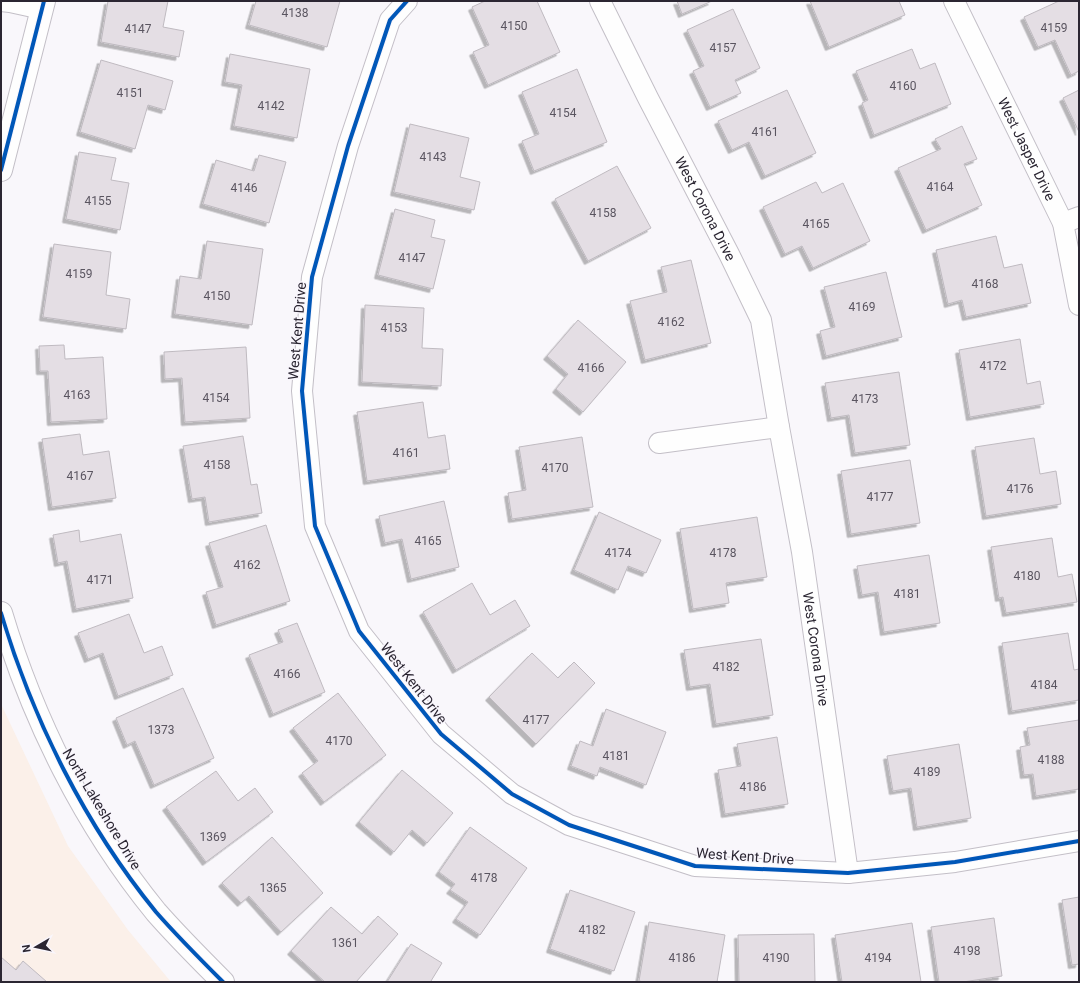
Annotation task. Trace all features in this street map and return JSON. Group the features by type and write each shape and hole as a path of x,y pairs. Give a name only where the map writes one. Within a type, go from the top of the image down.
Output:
{"street":[{"path":"1,1 43,5 1,170"},
{"name":"West Kent Drive","path":"407,1 390,20 348,146 312,276 302,391 315,526 359,631 441,734 512,794 569,825 695,866 848,873 955,862 1079,841"},
{"name":"West Corona Drive","path":"600,1 761,320 802,552 848,873"},
{"name":"West Jasper Drive","path":"954,1 1071,220 1079,305"},
{"path":"659,443 779,426"},
{"name":"North Lakeshore Drive","path":"1,613 6,646 47,736 76,793 98,830 123,868 156,911 223,982"}],"shaded area":[{"path":"1,704 68,846 128,930 171,982 1,982"}],"building":[{"path":"108,1 168,1 163,27 184,31 179,57 101,42"},
{"path":"256,1 340,1 327,47 249,25"},
{"path":"485,1 537,1 560,52 488,85 473,52 489,45 472,7"},
{"path":"677,1 712,1 682,14"},
{"path":"810,1 899,1 905,15 829,47"},
{"path":"1059,1 1079,1 1079,71 1071,75 1055,40 1038,47 1024,17"},
{"path":"733,9 760,68 735,80 741,93 710,107 693,71 704,66 687,30"},
{"path":"912,49 920,69 935,63 951,104 874,135 862,103 868,100 856,71"},
{"path":"230,54 310,69 297,138 234,126 242,85 225,82"},
{"path":"101,60 173,81 165,110 148,105 135,149 80,132"},
{"path":"577,69 607,142 534,171 522,141 539,134 522,92"},
{"path":"787,90 816,153 765,176 749,142 732,150 718,121"},
{"path":"1079,90 1079,132 1063,98"},
{"path":"410,124 469,138 460,177 480,182 474,210 394,192"},
{"path":"962,126 977,159 964,164 982,205 926,230 898,168 941,149 935,139"},
{"path":"79,152 116,158 111,180 129,183 120,230 66,219"},
{"path":"259,155 286,162 269,223 203,204 216,160 254,171"},
{"path":"617,166 651,228 588,261 555,199"},
{"path":"816,182 822,193 843,183 870,241 813,268 802,246 785,254 763,207"},
{"path":"395,209 435,220 431,237 445,240 433,289 378,275"},
{"path":"996,236 1004,268 1022,264 1031,303 966,317 962,300 948,304 936,250"},
{"path":"207,241 263,249 252,325 175,314 180,276 201,279"},
{"path":"54,244 111,252 106,295 130,299 126,329 43,317"},
{"path":"691,260 711,343 645,360 630,301 667,292 661,267"},
{"path":"886,272 902,337 826,356 820,331 835,327 824,287"},
{"path":"365,305 424,308 422,348 443,349 441,386 362,382"},
{"path":"578,320 626,362 583,412 556,389 568,374 547,356"},
{"path":"1020,339 1027,384 1040,381 1044,404 970,417 959,350"},
{"path":"64,345 65,359 103,357 107,419 51,422 48,371 40,371 39,346"},
{"path":"246,347 250,418 185,422 182,378 165,379 164,352"},
{"path":"899,372 910,445 855,453 849,415 831,418 825,383"},
{"path":"423,402 428,438 445,435 450,469 367,481 357,412"},
{"path":"80,434 83,455 109,451 116,498 52,507 42,439"},
{"path":"243,436 251,485 257,484 262,513 209,522 205,497 192,499 183,446"},
{"path":"582,437 593,507 512,519 508,493 526,490 519,447"},
{"path":"1034,438 1040,474 1056,471 1061,504 986,516 975,447"},
{"path":"910,460 920,523 851,534 841,471"},
{"path":"444,501 459,567 411,579 402,539 385,543 379,516"},
{"path":"599,512 661,540 646,573 628,566 618,590 574,570"},
{"path":"757,517 767,577 726,583 729,603 693,609 680,529"},
{"path":"266,525 290,601 216,625 206,592 223,587 209,543"},
{"path":"79,530 80,542 121,534 133,598 76,609 67,561 58,563 53,535"},
{"path":"1052,538 1058,577 1072,574 1077,602 1006,613 1003,597 999,598 991,547"},
{"path":"929,555 940,623 884,632 878,592 862,595 857,566"},
{"path":"472,583 490,615 515,600 530,626 456,670 423,612"},
{"path":"129,614 144,653 162,646 173,675 118,696 103,653 88,659 78,633"},
{"path":"297,623 325,692 273,714 249,655 283,642 278,630"},
{"path":"1068,633 1074,670 1079,669 1079,700 1012,711 1002,643"},
{"path":"761,639 773,715 716,724 710,684 690,687 684,650"},
{"path":"532,653 558,678 574,662 595,683 536,744 489,697"},
{"path":"183,688 214,758 154,785 135,741 127,745 116,718"},
{"path":"338,693 386,755 324,802 302,773 318,761 293,728"},
{"path":"606,709 666,732 646,785 600,767 597,776 571,766 580,741 593,746"},
{"path":"1079,720 1079,789 1036,796 1033,774 1024,775 1020,747 1030,745 1027,728"},
{"path":"777,737 788,804 725,814 718,770 741,766 737,744"},
{"path":"959,744 971,818 917,827 911,788 893,791 887,756"},
{"path":"402,770 453,813 427,843 412,830 394,852 359,822"},
{"path":"216,771 238,801 255,788 273,812 206,862 166,807"},
{"path":"470,827 527,868 480,935 456,919 468,902 450,890 455,884 439,872"},
{"path":"272,837 323,893 281,932 249,896 241,903 222,883"},
{"path":"570,890 635,912 614,971 550,949"},
{"path":"1079,897 1079,964 1072,965 1062,900"},
{"path":"331,907 362,934 378,916 398,934 356,982 325,982 291,951"},
{"path":"994,918 1002,976 963,982 939,982 931,927"},
{"path":"649,922 725,935 717,982 639,981"},
{"path":"912,923 921,982 842,982 835,935"},
{"path":"814,934 815,982 739,982 738,935"},
{"path":"411,944 442,963 431,981 433,982 387,982"},
{"path":"1,957 16,970 23,961 47,982 1,982"}],"cycle path":[{"path":"1,170 44,1"},
{"path":"407,1 390,20 348,146 312,277 302,391 315,526 359,631 441,734 512,794 569,825 695,866 848,873 955,862 1079,841"},
{"path":"1,613 14,653 45,732 84,807 106,844 130,879 156,912 180,939 223,982"}]}
